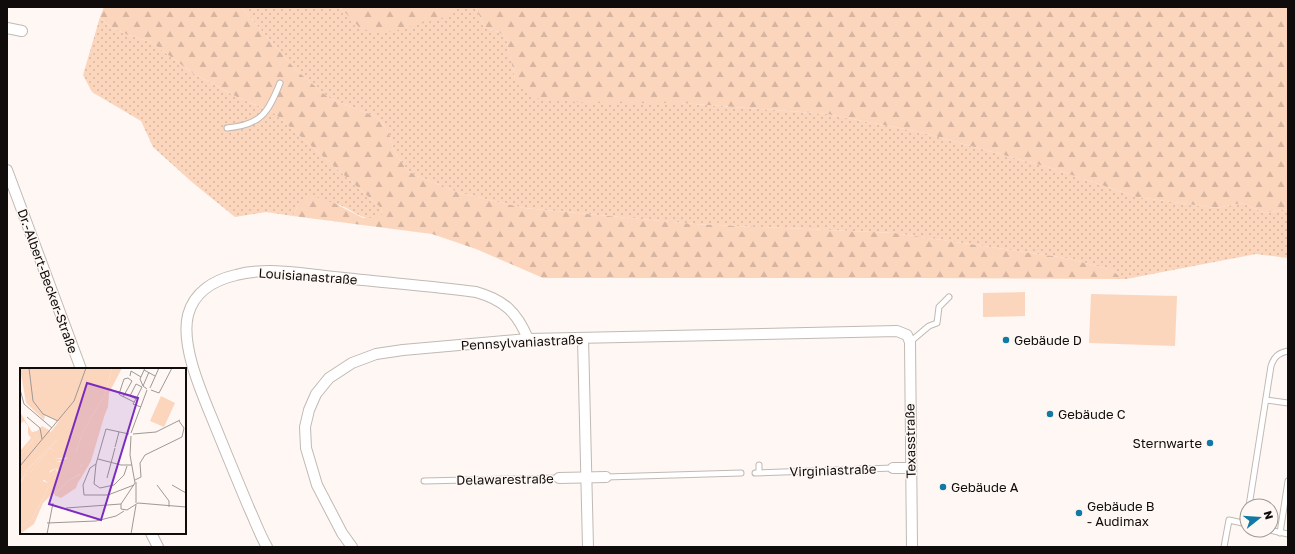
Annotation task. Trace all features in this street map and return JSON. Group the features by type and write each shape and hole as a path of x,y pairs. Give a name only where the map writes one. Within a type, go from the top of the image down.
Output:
{"street":[{"path":"7,28 22,31"},
{"name":"Dr.-Albert-Becker-Straße","path":"7,170 81,368"},
{"name":"Louisianastraße","path":"267,547 202,392 190,356 187,334 187,317 191,304 197,295 209,286 221,280 254,272 288,272 476,292 498,300 508,307 516,316 528,339"},
{"name":"Pennsylvaniastraße","path":"352,547 342,533 317,485 306,448 305,427 309,410 316,394 329,378 352,363 376,354 403,350 528,339 897,331 908,338"},
{"path":"583,338 588,547"},
{"name":"Texasstraße","path":"908,338 912,547"},
{"name":"Virginiastraße","path":"893,468 911,468"},
{"path":"586,478 606,477"},
{"name":"Delawarestraße","path":"559,478 586,478"},
{"path":"152,534 158,547"}],"lane":[{"path":"227,128 245,125 261,117 272,103 280,83"},
{"path":"908,338 937,323 939,307 949,298"},
{"path":"1250,498 1268,379 1273,358 1281,352 1288,351"},
{"path":"1266,400 1288,403"},
{"name":"Virginiastraße","path":"759,465 757,473 893,468"},
{"path":"606,477 741,473"},
{"name":"Delawarestraße","path":"424,481 559,478"},
{"path":"1288,481 1280,533 1288,534"},
{"path":"1224,547 1229,520 1239,522"}],"green space":[{"path":"104,7 241,7 296,70 329,98 377,117 389,133 394,151 407,170 417,176 460,193 524,208 694,224 894,233 1066,258 1112,270 1119,276 1118,279 543,278 476,249 432,234 293,216 300,201 313,196 336,204 363,218 378,218 382,215 381,208 273,112 237,97 191,72 151,42 128,35 109,26 100,17"},
{"path":"241,7 340,7 341,9 452,12 452,7 476,7 484,27 499,32 506,38 515,78 589,103 681,103 827,114 920,132 1051,168 1137,197 1216,208 1242,203 1265,213 1288,209 1288,258 1256,254 1126,279 1118,279 1119,276 1112,270 1066,258 894,233 694,224 524,208 460,193 417,176 407,170 394,151 389,133 377,117 329,98 296,70"},
{"path":"340,7 452,7 452,12 442,18 386,33 361,29"},
{"path":"476,7 1288,7 1288,209 1265,213 1242,203 1216,208 1137,197 1051,168 920,132 827,114 681,103 589,103 533,98 515,78 506,38 499,32 484,27"},
{"path":"100,17 109,26 128,35 151,42 191,72 237,97 273,112 381,208 382,216 375,218 363,217 335,204 300,201 293,216 266,212 235,217 193,183 153,147 141,121 92,92 83,75"},
{"path":"1025,292 1025,316 983,317 983,293"},
{"path":"1091,294 1177,296 1175,346 1089,343"}],"place":[{"name":"Gebäude D","path":"1006,340"},
{"name":"Gebäude C","path":"1050,414"},
{"name":"Sternwarte","path":"1210,443"},
{"name":"Gebäude A","path":"943,487"},
{"name":"Gebäude B - Audimax","path":"1079,513"}]}
